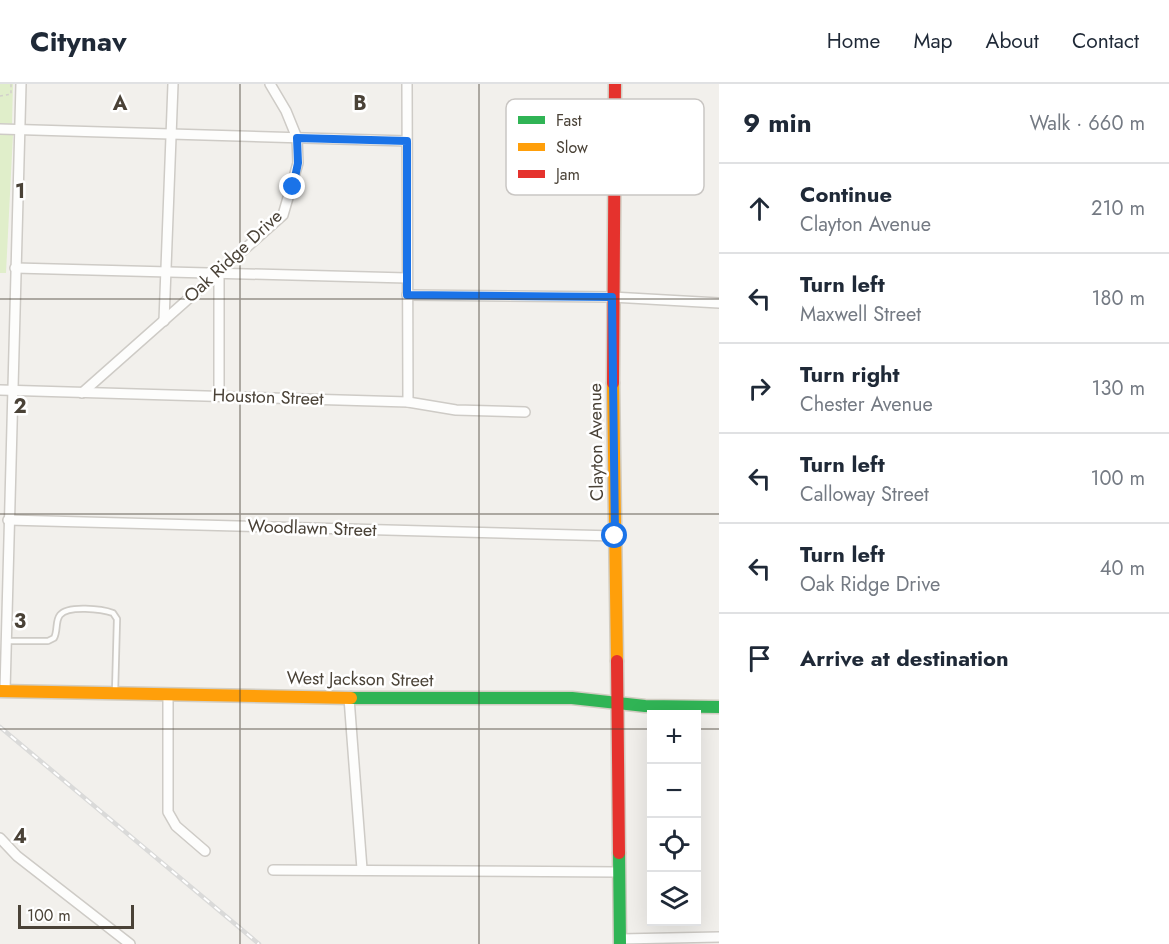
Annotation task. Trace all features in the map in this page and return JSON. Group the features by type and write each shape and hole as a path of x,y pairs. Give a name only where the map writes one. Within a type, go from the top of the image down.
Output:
{"street":[{"path":"2,691 3,576 8,520 21,84"},
{"path":"164,321 173,84"},
{"name":"Oak Ridge Drive","path":"82,393 283,215 298,163 297,138 286,111 270,84"},
{"path":"407,84 408,402"},
{"name":"Clayton Avenue","path":"615,84 615,99"},
{"path":"0,129 407,141"},
{"name":"Clayton Avenue","path":"613,195 612,297 620,941"},
{"path":"15,268 407,278"},
{"path":"219,272 219,396"},
{"path":"407,295 612,297 719,303"},
{"name":"Houston Street","path":"0,390 408,402 456,410 525,412"},
{"name":"Woodlawn Street","path":"8,520 615,536"},
{"name":"West Jackson Street","path":"2,691 349,698 572,698 645,706 719,707"},
{"path":"168,694 168,812 176,826 205,851"},
{"path":"349,698 362,869"},
{"path":"0,838 17,856 130,944"},
{"path":"273,870 618,872"},
{"path":"620,941 719,937"}],"lane":[{"path":"4,641 48,641 54,638 58,618 69,610 112,613 117,619 115,693"}],"path":[{"path":"0,96 11,94 11,84"}],"green space":[{"path":"0,84 13,84 12,124 0,123"},
{"path":"0,134 13,134 6,273 0,273"}],"railway":[{"path":"0,727 259,944"}],"traffic: fast":[{"path":"351,698 572,698 645,706 719,707"},
{"path":"619,853 620,944"}],"traffic: slow":[{"path":"613,383 617,661"},
{"path":"0,691 351,698"}],"traffic: jam":[{"path":"615,84 615,99"},
{"path":"613,383 614,195"},
{"path":"617,661 619,853"}],"route":[{"path":"293,187 298,163 297,138 407,141 407,295 612,297 615,536"}]}
